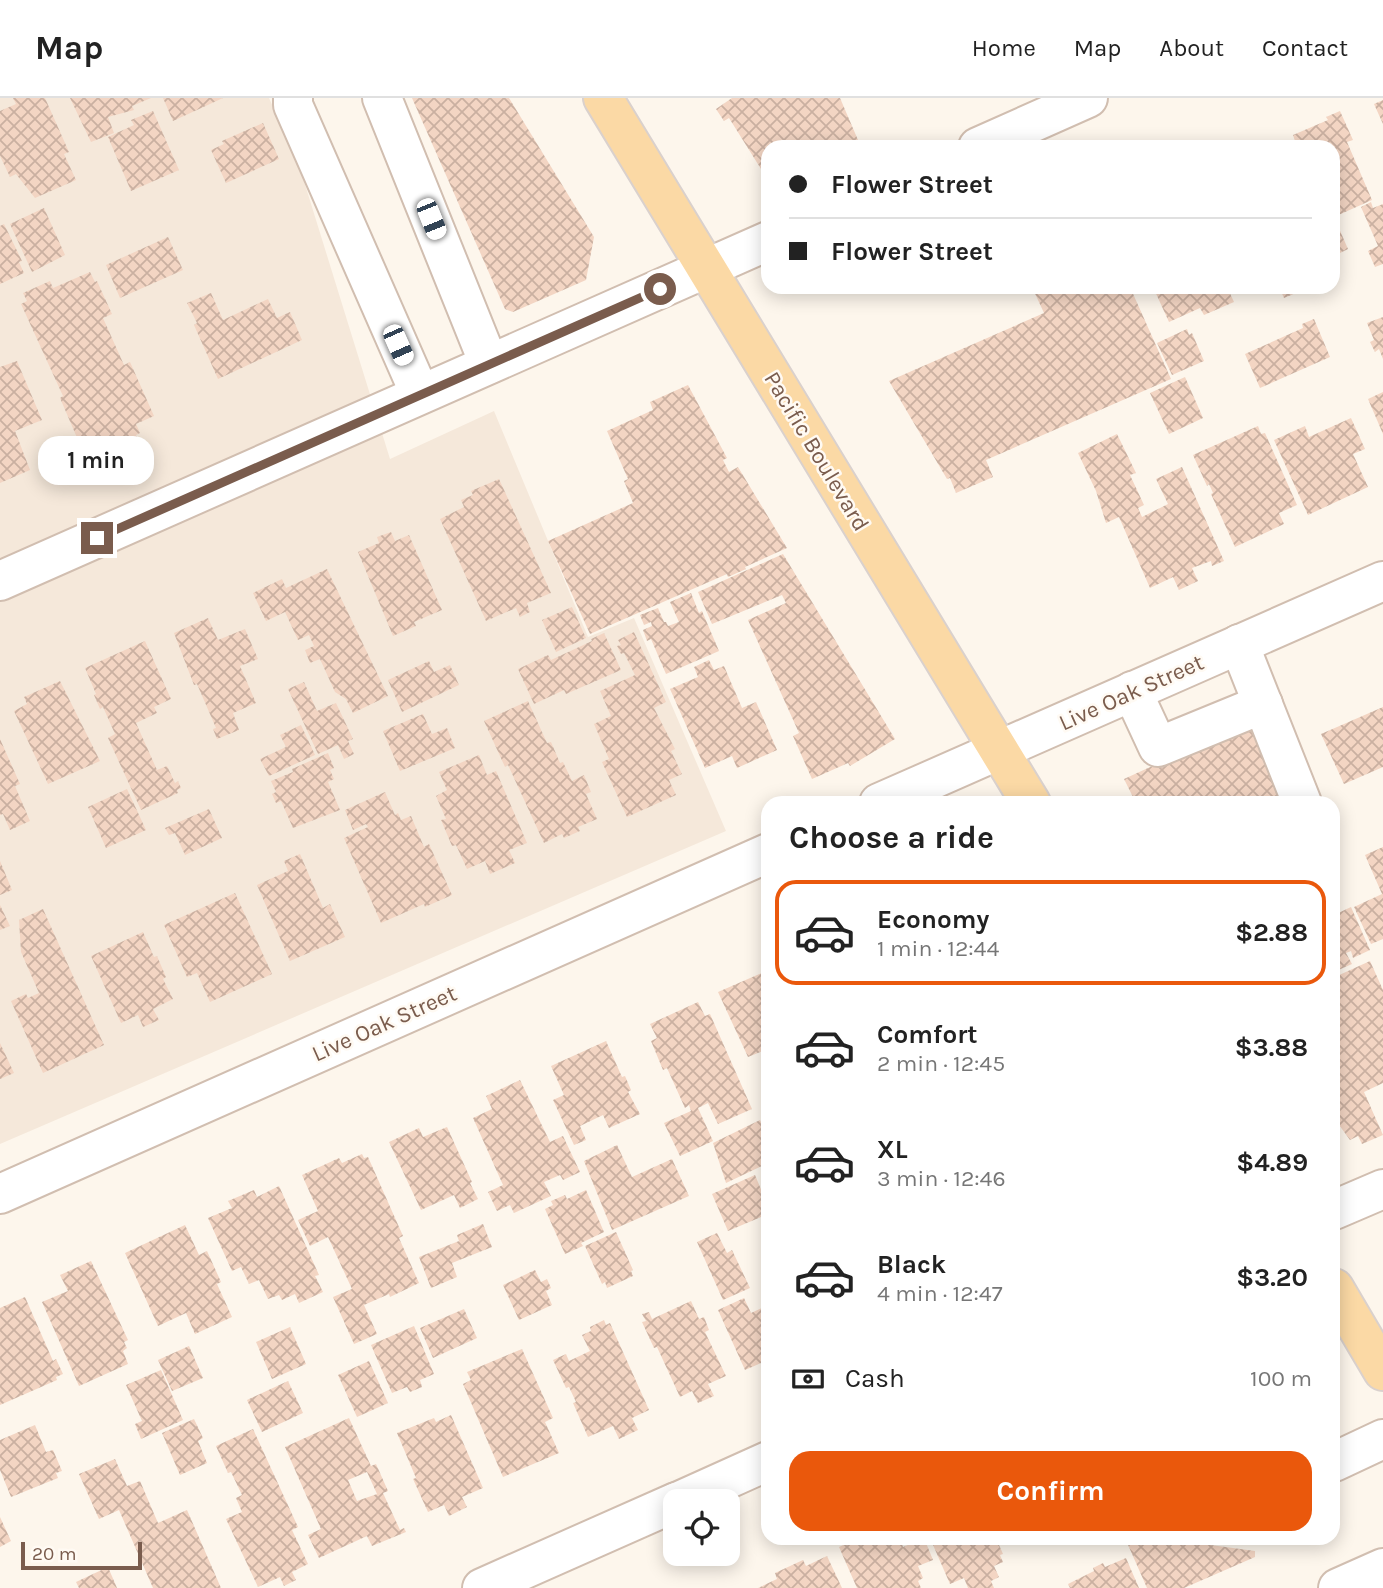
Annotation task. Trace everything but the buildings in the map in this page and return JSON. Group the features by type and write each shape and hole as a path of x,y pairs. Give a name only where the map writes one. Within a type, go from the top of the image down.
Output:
{"main road":[{"name":"Pacific Boulevard","path":"604,98 1027,796"},
{"path":"1340,1297 1383,1371"}],"street":[{"path":"293,98 293,105 421,394"},
{"path":"382,98 489,364"},
{"path":"994,140 1088,98"},
{"path":"0,581 761,244"},
{"name":"Live Oak Street","path":"895,796 1383,581"},
{"path":"1239,644 1299,796"},
{"path":"1132,691 1158,747 1263,704"},
{"name":"Live Oak Street","path":"0,1194 761,856"},
{"path":"1340,1207 1383,1189"},
{"path":"1340,1459 1383,1439"},
{"path":"705,1489 761,1464"},
{"path":"482,1588 663,1508"},
{"path":"1338,1588 1383,1569"}],"shaded area":[{"path":"0,98 269,98 299,165 390,459 494,411 588,637 634,618 726,831 0,1144"}],"route":[{"path":"97,538 660,289"}]}
